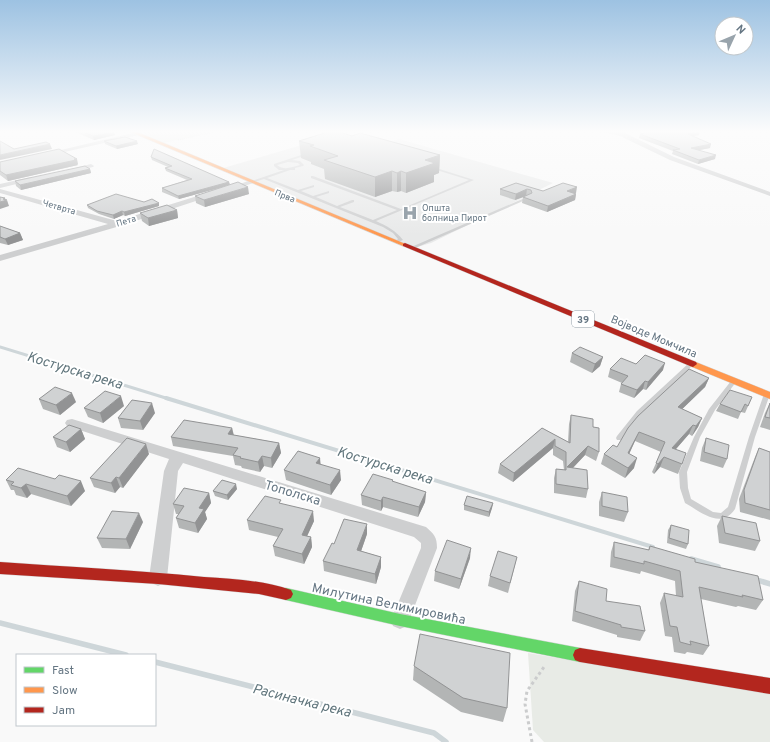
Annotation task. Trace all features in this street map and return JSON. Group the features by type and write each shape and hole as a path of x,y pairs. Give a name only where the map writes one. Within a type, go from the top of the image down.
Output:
{"main road":[{"name":"Прва","path":"212,166 397,242"},
{"name":"Војводе Момчила","path":"397,242 733,382 768,395"},
{"name":"Милутина Велимировића","path":"0,568 158,578 259,588 400,620 558,651 770,686"}],"street":[{"path":"60,172 90,166"},
{"path":"689,166 770,194"},
{"path":"0,186 38,178"},
{"name":"Пета","path":"0,258 117,224 251,182"},
{"name":"Четврта","path":"0,191 117,224"},
{"path":"0,251 9,255"},
{"name":"Тополска","path":"72,423 420,532 429,540 429,548 400,620"},
{"path":"158,578 171,471 174,463 180,457"}],"lane":[{"path":"276,166 284,169 294,169"},
{"path":"251,182 301,166"},
{"path":"374,221 472,180 426,166"},
{"path":"312,177 401,210"},
{"path":"265,178 337,208 374,221 396,234 401,240 397,242"},
{"path":"298,191 314,186"},
{"path":"313,197 328,192"},
{"path":"411,248 528,198"},
{"path":"337,208 352,202"},
{"path":"619,438 639,413 691,364"},
{"path":"733,382 712,409 697,437 683,472 684,488 688,501 712,515 722,516 731,509 752,437 768,395"}],"path":[{"path":"532,742 525,704 527,691 537,675 558,651"}],"shaded area":[{"name":"Општа болница Пирот","path":"231,166 492,166 553,183 431,243 414,248 220,169"},
{"path":"528,653 770,694 770,742 544,742 533,730"}],"building":[{"path":"0,166 50,166 6,175 0,171"},
{"path":"85,166 90,169 20,185 15,181"},
{"path":"172,166 192,166 229,182 178,196 162,188 192,179 165,168"},
{"path":"341,166 427,166 406,173 401,171 397,173 392,171 375,177"},
{"path":"238,182 248,187 204,200 195,196"},
{"path":"516,183 543,191 563,183 577,187 567,191 576,194 548,206 523,197 532,193 531,190 527,189 516,194 500,189"},
{"path":"116,194 144,202 152,199 159,203 124,212 122,211 113,215 97,211 87,205"},
{"path":"0,197 5,198 3,199 7,200 0,202"},
{"path":"167,205 177,210 148,218 140,213"},
{"path":"0,226 20,233 5,239 0,237"},
{"path":"580,347 603,357 595,364 572,353"},
{"path":"645,355 665,363 648,382 645,381 637,390 621,384 628,376 610,369 621,358 636,364"},
{"path":"689,369 709,378 678,407 702,418 696,426 693,425 672,448 686,453 682,464 664,457 658,464 656,463 665,442 639,432 628,453 637,458 628,468 604,454 613,445 617,447 628,428 638,416"},
{"path":"55,387 72,393 56,405 39,399"},
{"path":"730,390 752,397 748,406 745,404 741,412 720,404"},
{"path":"105,391 121,396 100,413 84,408"},
{"path":"132,400 152,403 140,421 118,418"},
{"path":"770,403 770,418 765,417"},
{"path":"571,415 593,419 593,427 599,428 599,452 588,446 567,467 587,470 588,489 556,484 556,469 566,470 566,452 555,446 555,439 514,473 500,464 542,428 570,443"},
{"path":"184,420 232,428 228,434 279,443 271,458 262,456 258,462 240,458 241,457 233,455 238,448 171,437"},
{"path":"69,425 81,429 66,442 53,437"},
{"path":"127,438 146,444 119,478 116,477 111,483 90,478"},
{"path":"706,438 729,445 727,459 704,452"},
{"path":"759,448 770,452 770,510 745,503 744,490"},
{"path":"298,451 320,458 316,463 340,470 330,485 284,470"},
{"path":"18,468 55,479 59,475 81,481 67,496 26,484 21,488 11,485 14,482 6,480"},
{"path":"373,474 426,492 419,507 383,497 381,501 361,495"},
{"path":"222,480 236,484 227,495 213,491"},
{"path":"184,488 209,493 199,508 204,509 195,523 176,518 184,506 173,504"},
{"path":"602,492 627,497 628,512 602,506"},
{"path":"265,496 281,500 279,503 313,511 302,535 311,537 302,554 273,546 283,529 247,520"},
{"path":"467,496 493,503 489,512 464,505"},
{"path":"112,511 139,513 126,539 97,538"},
{"path":"722,516 756,523 760,541 725,533"},
{"path":"344,519 367,524 357,550 381,557 375,574 323,561 332,543 334,544"},
{"path":"671,525 689,530 688,544 669,538"},
{"path":"447,540 471,548 461,579 435,571"},
{"path":"614,542 649,550 650,546 695,559 695,562 758,576 763,600 699,587 709,646 690,641 691,645 680,642 677,627 670,626 664,593 683,597 680,571 644,561 644,564 614,557"},
{"path":"498,551 517,557 510,583 490,576"},
{"path":"579,581 607,589 606,601 640,606 645,631 621,627 621,625 575,611"},
{"path":"420,634 510,653 507,708 463,698 414,666"}],"waterway":[{"name":"Костурска река","path":"0,347 169,399"},
{"name":"Костурска река","path":"166,398 653,547"},
{"name":"Костурска река","path":"691,559 718,567"},
{"name":"Костурска река","path":"754,579 770,584"},
{"name":"Расиначка река","path":"0,623 122,654"},
{"name":"Расиначка река","path":"156,662 434,733 446,742"}],"traffic: fast":[{"path":"286,594 400,620 580,655"}],"traffic: slow":[{"path":"214,166 405,245"},
{"path":"693,364 770,396"}],"traffic: jam":[{"path":"405,245 693,364"},
{"path":"0,568 158,578 259,588 286,594"},
{"path":"580,655 770,686"}],"place":[{"name":"Општа болница Пирот","path":"410,213"}]}
